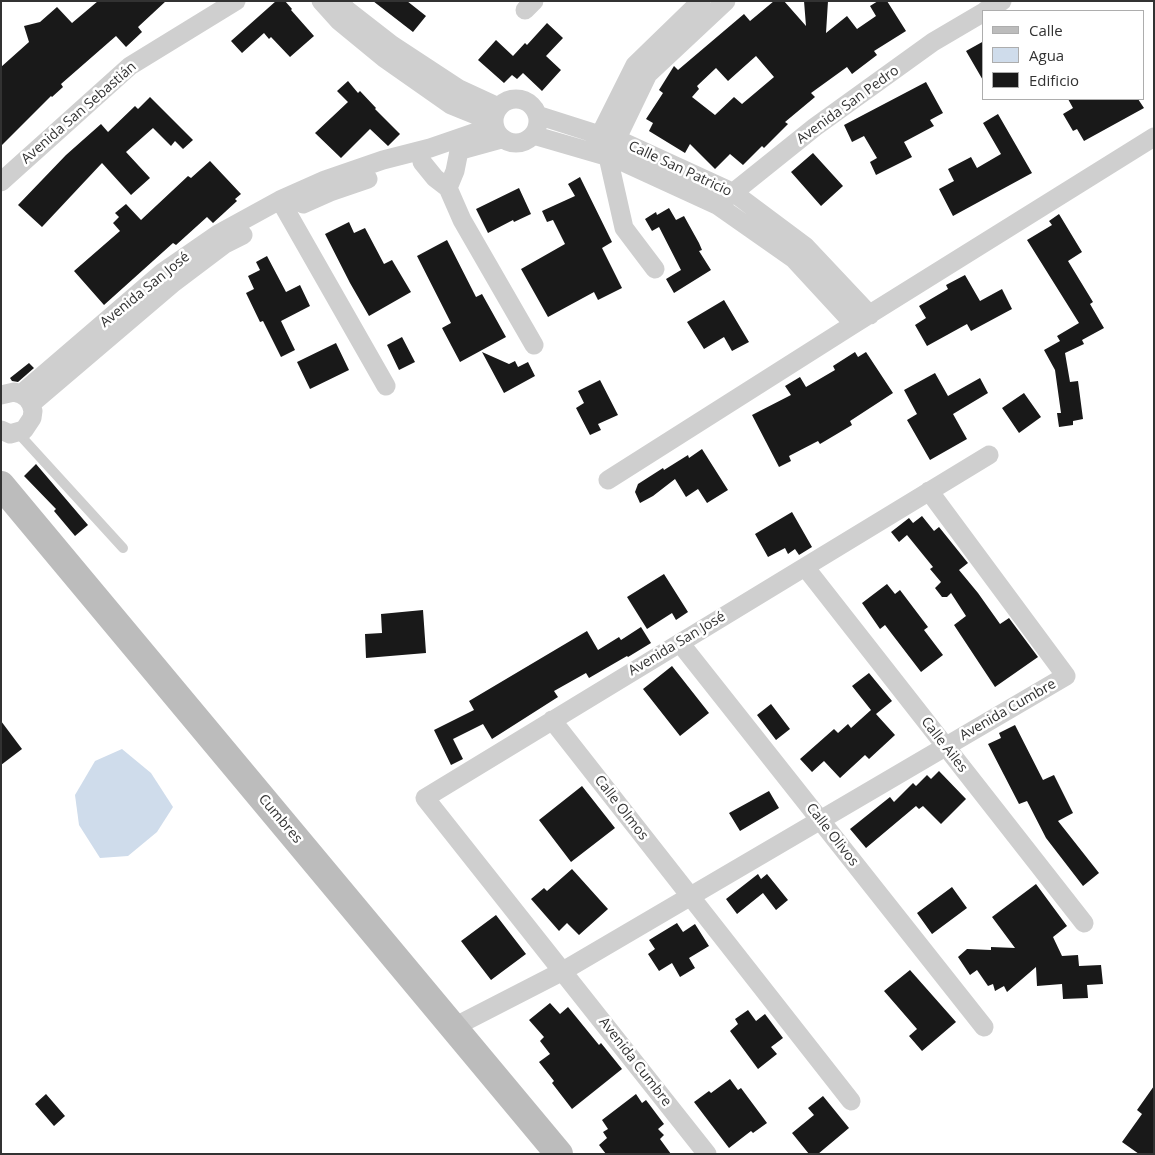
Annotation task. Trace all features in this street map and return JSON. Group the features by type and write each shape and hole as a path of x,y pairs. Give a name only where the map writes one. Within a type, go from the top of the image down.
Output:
{"street":[{"name":"Avenida San Sebastián","path":"1,182 130,66 236,1"},
{"path":"321,1 339,21 384,58 451,105 497,123"},
{"path":"339,1 347,10 407,54 459,89 497,123 514,143 528,140 534,135 538,115 530,103 524,100 510,99 497,123"},
{"path":"655,270 624,228 604,146 635,65 701,1"},
{"path":"604,146 648,74 726,1"},
{"name":"Avenida San Pedro","path":"987,10 1002,1"},
{"name":"Avenida San Pedro","path":"717,205 815,127 933,42 982,13"},
{"name":"Calle San Patricio","path":"538,115 604,146 619,160 717,205 794,258 862,319"},
{"name":"Avenida San José","path":"283,205 459,151 497,123"},
{"name":"Avenida San José","path":"26,399 118,321 163,272 218,234 283,205 325,180 383,160 430,148 497,123"},
{"name":"Calle San Patricio","path":"534,135 604,146 625,143 734,193 805,246 862,319"},
{"path":"608,480 1154,137"},
{"path":"448,188 455,172 459,151"},
{"path":"422,162 435,178 448,188 462,220 534,345"},
{"path":"283,205 386,386"},
{"path":"1,395 14,392 26,399 32,418 24,430 9,432"},
{"path":"929,491 989,455"},
{"name":"Cumbres","path":"1,485 559,1154"},
{"name":"Avenida San José","path":"425,798 929,491"},
{"name":"Avenida Cumbre","path":"454,1026 563,971 1066,676 929,491"},
{"name":"Calle Ailes","path":"805,567 1084,922"},
{"name":"Calle Olivos","path":"680,643 984,1027"},
{"name":"Calle Olmos","path":"552,720 690,896"},
{"name":"Avenida Cumbre","path":"425,798 707,1154"},
{"path":"690,896 851,1101"}],"lane":[{"path":"9,432 123,548"}],"water":[{"path":"122,749 151,773 173,807 157,832 128,856 100,858 79,825 75,795 95,761"}],"building":[{"path":"98,1 166,1 138,27 142,32 126,47 116,36 61,84 63,87 51,96 1,146 1,67 29,42 24,26 40,22 57,7 72,23"},
{"path":"276,1 285,1 314,36 290,57 271,37 269,39 264,33 242,53 231,41"},
{"path":"373,1 407,1 426,16 413,32"},
{"path":"774,1 784,1 806,26 804,1 828,1 826,33 847,16 857,29 876,16 870,6 878,1 887,1 906,31 874,51 877,55 852,74 847,67 811,93 815,97 785,122 788,124 764,148 762,146 743,165 730,154 715,169 690,144 685,153 649,131 653,123 646,119 663,93 659,90 674,66 678,70 744,14 750,21","holes":["756,56 774,77 742,104 734,97 715,115 692,97 699,89 697,86 716,68 728,81"]},
{"path":"547,23 563,38 546,56 561,70 542,91 523,73 517,79 512,75 504,83 478,60 496,40 513,56 525,43 527,45"},
{"path":"982,42 982,79 966,51"},
{"path":"348,81 358,93 360,91 400,134 388,146 370,129 341,158 315,133 348,102 337,91"},
{"path":"926,82 943,113 930,120 934,126 904,142 912,157 876,175 870,162 877,158 864,136 852,142 844,125"},
{"path":"150,97 193,140 183,149 175,141 171,146 153,128 126,152 150,178 131,195 102,163 42,227 18,205 66,155 101,124 108,132 135,106 138,109"},
{"path":"1069,100 1139,100 1144,108 1084,141 1077,129 1073,131 1063,114 1073,108"},
{"path":"998,114 1032,173 953,216 939,189 954,181 948,169 971,157 977,168 1001,154 983,123"},
{"path":"813,153 843,186 821,206 791,172"},
{"path":"210,161 241,194 235,199 237,201 213,223 207,217 176,245 173,243 104,305 74,271 120,231 113,223 119,217 115,213 126,204 141,220 188,176 191,178"},
{"path":"580,177 612,242 602,248 622,288 598,300 594,292 548,317 521,269 565,244 553,220 547,222 542,211 575,196 568,184"},
{"path":"519,188 531,214 514,222 513,220 488,233 476,209"},
{"path":"669,208 676,220 684,216 702,250 699,251 711,270 674,293 666,279 681,270 659,227 652,231 645,219 656,212 657,215"},
{"path":"1059,214 1082,252 1068,261 1093,302 1090,304 1104,328 1082,340 1084,344 1065,353 1070,382 1078,381 1083,419 1073,421 1073,425 1059,427 1057,413 1061,413 1055,370 1044,350 1060,341 1057,336 1079,323 1027,240 1052,225 1049,221"},
{"path":"349,222 354,233 365,228 384,264 392,260 411,292 369,316 325,234"},
{"path":"447,240 476,297 482,294 506,337 460,362 442,328 451,323 417,256"},
{"path":"267,256 286,292 300,285 310,306 281,321 295,350 281,357 263,321 260,322 246,293 254,289 248,276 260,270 256,262"},
{"path":"965,275 980,301 1002,289 1012,309 971,331 967,324 927,346 915,325 926,318 919,306 948,289 946,285"},
{"path":"724,300 749,342 732,351 724,337 704,349 687,322"},
{"path":"402,337 415,362 399,370 387,345"},
{"path":"336,343 349,370 310,389 297,362"},
{"path":"482,352 509,364 515,361 518,367 528,362 535,376 504,393"},
{"path":"855,352 858,357 866,352 893,393 850,421 852,425 820,444 818,441 789,456 791,461 779,467 752,415 791,395 785,386 800,377 806,387 835,370 833,366"},
{"path":"29,363 34,368 18,382 12,381 10,378"},
{"path":"935,373 948,396 980,378 988,393 953,414 967,439 930,460 907,420 917,414 904,390"},
{"path":"600,380 618,415 598,424 601,430 590,435 576,408 584,403 578,391"},
{"path":"1024,393 1041,417 1019,433 1002,408"},
{"path":"702,449 728,490 707,503 698,489 686,497 675,479 653,496 640,503 635,492 638,484 663,468 664,470 688,455 689,458"},
{"path":"36,464 88,525 75,536 54,511 56,509 24,476"},
{"path":"792,512 812,547 799,555 795,549 788,554 785,548 768,557 755,534"},
{"path":"922,516 934,531 939,527 968,563 959,570 1000,624 1009,618 1038,657 995,687 954,625 966,616 951,593 947,597 942,597 935,588 941,582 930,569 933,567 907,535 899,542 891,532 909,518 913,523"},
{"path":"664,574 688,612 676,620 672,613 647,629 627,597"},
{"path":"887,584 895,594 900,590 928,627 924,630 943,655 921,672 885,625 880,629 862,603"},
{"path":"423,610 426,653 366,658 365,634 382,633 381,614"},
{"path":"641,627 651,643 589,678 586,673 554,691 558,697 492,739 483,724 453,739 463,759 451,765 434,730 474,710 469,701 587,631 598,650 619,637 621,640"},
{"path":"672,666 709,713 680,736 643,689"},
{"path":"869,673 892,701 876,714 895,735 869,759 865,755 840,778 824,761 812,772 800,759 834,729 838,733 848,724 851,728 871,710 852,686"},
{"path":"771,704 790,729 776,740 757,715"},
{"path":"1,721 22,749 1,765"},
{"path":"1015,725 1043,780 1054,775 1073,813 1058,821 1099,873 1083,886 1046,838 1027,801 1019,804 988,744 1001,738 999,733"},
{"path":"939,771 966,799 941,824 923,806 919,809 916,806 866,848 850,829 890,797 894,802 913,783 916,786 927,775 931,779"},
{"path":"582,786 615,828 571,862 539,820"},
{"path":"769,791 779,808 740,831 729,813"},
{"path":"572,869 608,909 579,935 567,923 559,931 531,899 544,888 547,891"},
{"path":"758,874 761,879 767,874 788,900 776,910 763,893 737,914 726,899"},
{"path":"1036,884 1067,926 1053,937 1062,956 1078,955 1079,966 1101,965 1103,984 1087,985 1088,998 1063,999 1062,984 1037,986 1036,967 1007,992 1004,986 995,991 993,984 988,986 977,970 970,975 958,957 967,949 1015,948 992,917"},
{"path":"952,887 967,908 932,934 917,913"},
{"path":"496,915 526,954 491,980 461,941"},
{"path":"677,923 683,932 695,924 709,946 689,958 695,968 680,977 672,963 659,971 648,954 655,949 649,940"},
{"path":"910,970 956,1022 922,1051 909,1036 917,1029 884,991"},
{"path":"550,1003 560,1014 568,1007 599,1045 601,1043 622,1069 572,1109 539,1062 550,1054 540,1041 544,1037 529,1020"},
{"path":"748,1010 756,1021 765,1014 783,1038 771,1047 777,1054 758,1069 730,1031 738,1024 735,1019"},
{"path":"730,1079 738,1090 741,1088 767,1123 753,1133 751,1131 729,1148 694,1102 709,1091 711,1093"},
{"path":"1154,1086 1154,1154 1139,1154 1122,1142 1142,1114 1137,1110"},
{"path":"46,1094 65,1116 54,1126 35,1104"},
{"path":"636,1094 642,1103 646,1100 664,1124 658,1129 664,1135 660,1139 671,1154 606,1154 599,1145 607,1138 603,1132 608,1129 602,1120"},
{"path":"823,1096 849,1128 818,1154 809,1154 792,1133 814,1115 808,1108"}]}
